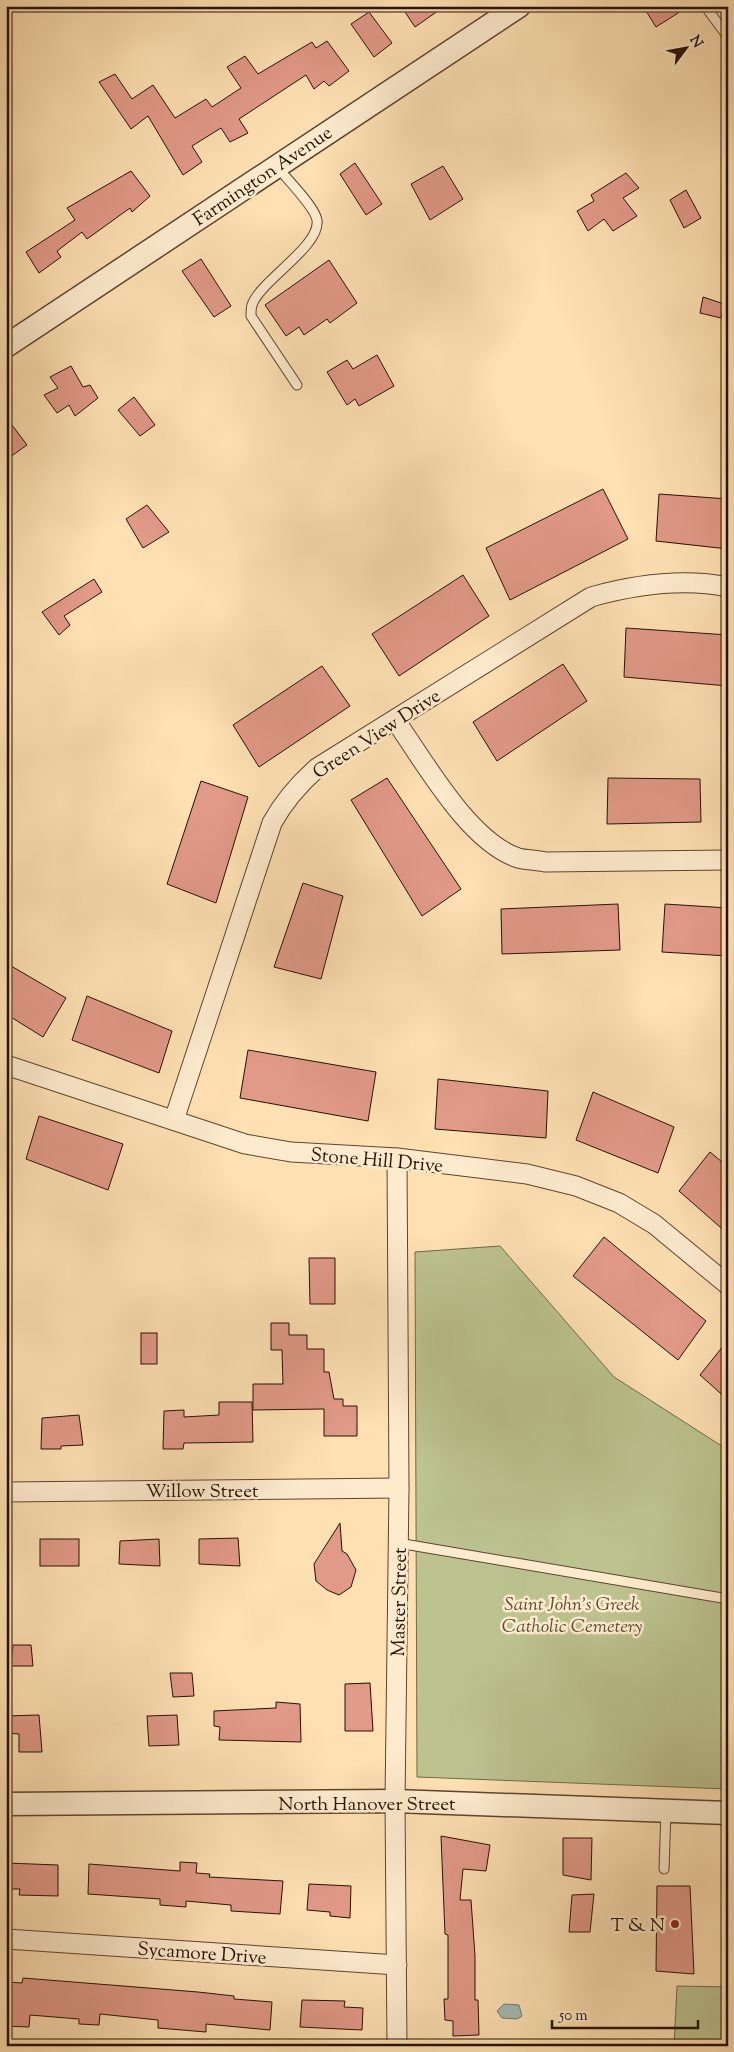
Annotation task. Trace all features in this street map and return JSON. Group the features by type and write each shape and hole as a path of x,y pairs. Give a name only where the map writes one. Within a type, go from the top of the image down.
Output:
{"street":[{"name":"Farmington Avenue","path":"6,346 519,6"},
{"name":"Green View Drive","path":"174,1120 272,823 284,801 317,768 591,597 625,588 673,584 728,586"},
{"path":"395,720 465,820 492,844 518,858 545,862 728,860"},
{"name":"Stone Hill Drive","path":"6,1065 245,1144 291,1152 397,1158 527,1174 576,1186 619,1203 654,1224 728,1284"},
{"name":"Master Street","path":"397,1158 399,1488 395,1801 397,2046"},
{"name":"Willow Street","path":"6,1492 399,1488"},
{"name":"North Hanover Street","path":"6,1804 395,1801 728,1813"},
{"name":"Sycamore Drive","path":"6,1939 397,1965"}],"lane":[{"path":"705,6 728,37"},
{"path":"276,166 313,211 317,220 316,230 299,253 257,296 252,305 251,316 297,385"},
{"path":"398,1543 728,1599"},
{"path":"664,1870 666,1811"}],"green space":[{"name":"Saint John's Greek Catholic Cemetery","path":"500,1246 614,1377 728,1450 728,1789 417,1777 415,1252"},
{"path":"677,1986 728,1987 728,2046 674,2046"}],"water":[{"path":"504,2004 519,2005 522,2016 517,2019 502,2018 497,2011"}],"building":[{"path":"401,6 445,6 415,27"},
{"path":"643,6 689,6 656,27"},
{"path":"369,12 392,43 374,57 351,24"},
{"path":"327,41 349,71 329,86 324,81 314,89 306,75 239,119 248,133 230,142 221,128 192,146 202,162 183,175 148,116 131,129 99,82 115,74 132,99 153,85 175,118 206,99 212,107 241,88 227,67 245,56 258,74 312,42 316,48"},
{"path":"355,163 382,204 366,215 340,174"},
{"path":"443,166 463,199 430,220 411,184"},
{"path":"131,171 150,196 132,212 130,208 87,239 82,232 57,251 61,257 39,273 26,252 75,220 67,208"},
{"path":"626,173 639,188 623,198 637,216 613,231 604,219 588,231 577,211 594,201 591,195"},
{"path":"686,190 701,218 684,228 670,200"},
{"path":"201,259 231,306 214,317 182,271"},
{"path":"329,260 357,303 330,323 327,319 304,335 299,327 286,336 265,305"},
{"path":"703,297 724,304 721,318 700,313"},
{"path":"377,355 394,386 359,406 355,399 347,405 327,372 347,360 353,369"},
{"path":"71,366 83,387 90,385 98,398 75,416 69,405 57,413 44,395 58,388 50,377"},
{"path":"134,397 155,425 140,436 118,410"},
{"path":"6,417 27,445 6,460"},
{"path":"603,489 628,539 510,600 486,548"},
{"path":"659,494 728,499 728,549 656,541"},
{"path":"147,505 169,532 143,548 126,519"},
{"path":"463,575 489,616 399,676 372,634"},
{"path":"94,579 102,592 64,616 70,625 59,635 42,612"},
{"path":"626,628 728,635 728,686 624,677"},
{"path":"563,664 587,701 497,761 473,722"},
{"path":"322,666 350,706 259,767 233,725"},
{"path":"387,778 461,889 422,916 351,800"},
{"path":"608,778 700,779 701,822 607,824"},
{"path":"201,781 248,797 216,903 167,884"},
{"path":"303,883 343,896 321,979 274,967"},
{"path":"618,904 620,950 502,954 501,909"},
{"path":"665,904 728,908 728,956 662,952"},
{"path":"6,963 66,998 43,1037 6,1014"},
{"path":"87,996 172,1031 159,1073 72,1040"},
{"path":"248,1050 376,1072 368,1121 240,1098"},
{"path":"438,1079 548,1091 546,1138 435,1129"},
{"path":"593,1092 674,1127 658,1173 576,1140"},
{"path":"39,1116 123,1144 108,1190 26,1159"},
{"path":"710,1152 728,1167 728,1234 679,1191"},
{"path":"604,1237 706,1321 678,1360 573,1276"},
{"path":"309,1258 335,1258 335,1304 310,1304"},
{"path":"271,1323 289,1323 289,1335 307,1335 307,1349 324,1349 324,1372 329,1372 334,1399 343,1399 343,1406 357,1406 357,1436 324,1436 324,1409 253,1410 253,1384 283,1384 282,1350 271,1350"},
{"path":"141,1333 157,1333 157,1364 141,1364"},
{"path":"728,1340 728,1400 700,1375"},
{"path":"219,1402 252,1402 253,1442 184,1443 183,1449 163,1449 164,1411 184,1410 184,1417 219,1415"},
{"path":"79,1415 83,1445 61,1446 61,1449 41,1449 42,1418"},
{"path":"340,1523 342,1551 347,1554 356,1570 351,1587 339,1595 327,1590 316,1581 314,1564"},
{"path":"238,1538 240,1566 199,1564 199,1539"},
{"path":"40,1539 79,1539 79,1566 40,1566"},
{"path":"159,1539 160,1566 119,1564 120,1541"},
{"path":"13,1645 31,1645 33,1666 11,1666"},
{"path":"170,1673 192,1673 194,1696 173,1697"},
{"path":"370,1683 373,1731 345,1731 345,1684"},
{"path":"276,1702 300,1704 301,1742 219,1740 220,1727 214,1726 214,1711 276,1708"},
{"path":"39,1715 42,1752 19,1752 19,1734 6,1733 6,1716"},
{"path":"177,1715 179,1745 149,1746 147,1716"},
{"path":"441,1836 490,1845 486,1871 463,1869 460,1900 471,1900 475,1956 475,2000 478,2000 479,2035 453,2036 453,2021 445,2020 444,1999 448,1999 448,1935 445,1934"},
{"path":"563,1838 592,1838 591,1880 563,1875"},
{"path":"180,1862 197,1863 196,1873 210,1874 209,1877 283,1881 280,1914 231,1911 231,1905 186,1901 186,1907 160,1905 160,1899 88,1894 89,1864 180,1871"},
{"path":"6,1863 58,1865 58,1896 19,1895 20,1889 6,1889"},
{"path":"309,1884 351,1886 350,1918 330,1916 330,1912 307,1910"},
{"path":"657,1886 690,1886 694,1974 656,1971"},
{"path":"594,1894 590,1932 569,1932 572,1895"},
{"path":"23,1978 198,1992 234,1996 234,1999 272,2002 270,2030 206,2024 206,2032 158,2028 158,2020 100,2014 99,2025 79,2024 79,2019 30,2015 29,2027 6,2026 7,1982 22,1983"},
{"path":"302,2000 345,2001 344,2007 363,2008 362,2030 300,2027"}],"place":[{"name":"T & N","path":"675,1924"}]}
